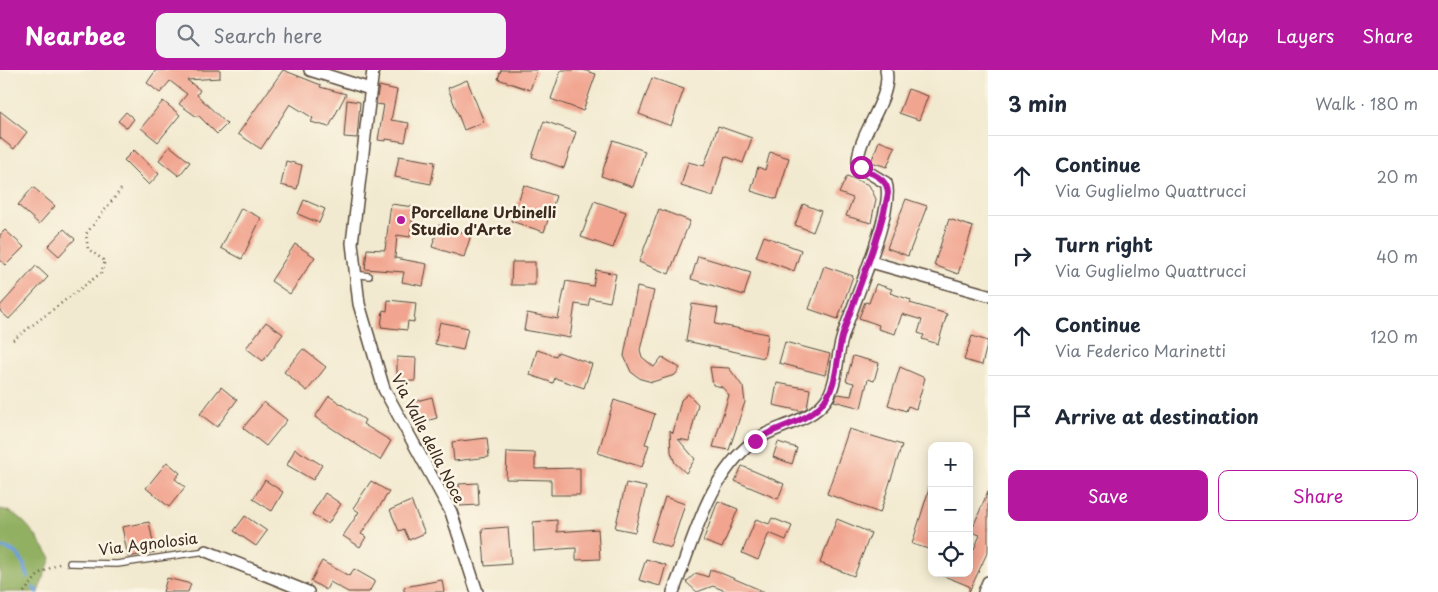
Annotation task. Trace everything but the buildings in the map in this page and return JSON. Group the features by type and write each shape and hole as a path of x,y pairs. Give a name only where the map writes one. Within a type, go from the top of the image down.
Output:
{"street":[{"path":"310,70 370,89"},
{"name":"Via Valle della Noce","path":"374,70 370,89 352,243 354,274 359,304 384,389 451,512 477,592"},
{"path":"673,592 712,492 725,471 755,441 810,414 828,397 834,382 842,336 870,262 887,198 888,187 882,179 861,167 858,158 887,83 886,70"},
{"path":"870,262 988,295"},
{"name":"Via Agnolosia","path":"206,551 308,592"},
{"path":"984,592 988,582"}],"lane":[{"path":"354,274 369,276"},
{"name":"Via Agnolosia","path":"70,563 117,564 206,551"}],"path":[{"path":"13,340 101,273 105,261 88,249 86,234 122,188"},
{"path":"24,592 32,580 50,566 70,563"}],"green space":[{"path":"0,509 16,515 23,521 51,558 38,592 0,592"}],"waterway":[{"path":"0,547 16,553 28,577"},
{"path":"34,588 37,592"}],"place":[{"name":"Porcellane Urbinelli Studio d'Arte","path":"401,220"}],"route":[{"path":"755,441 770,432 802,419 818,409 832,389 842,336 870,262 888,193 888,187 882,179 861,167"}]}
